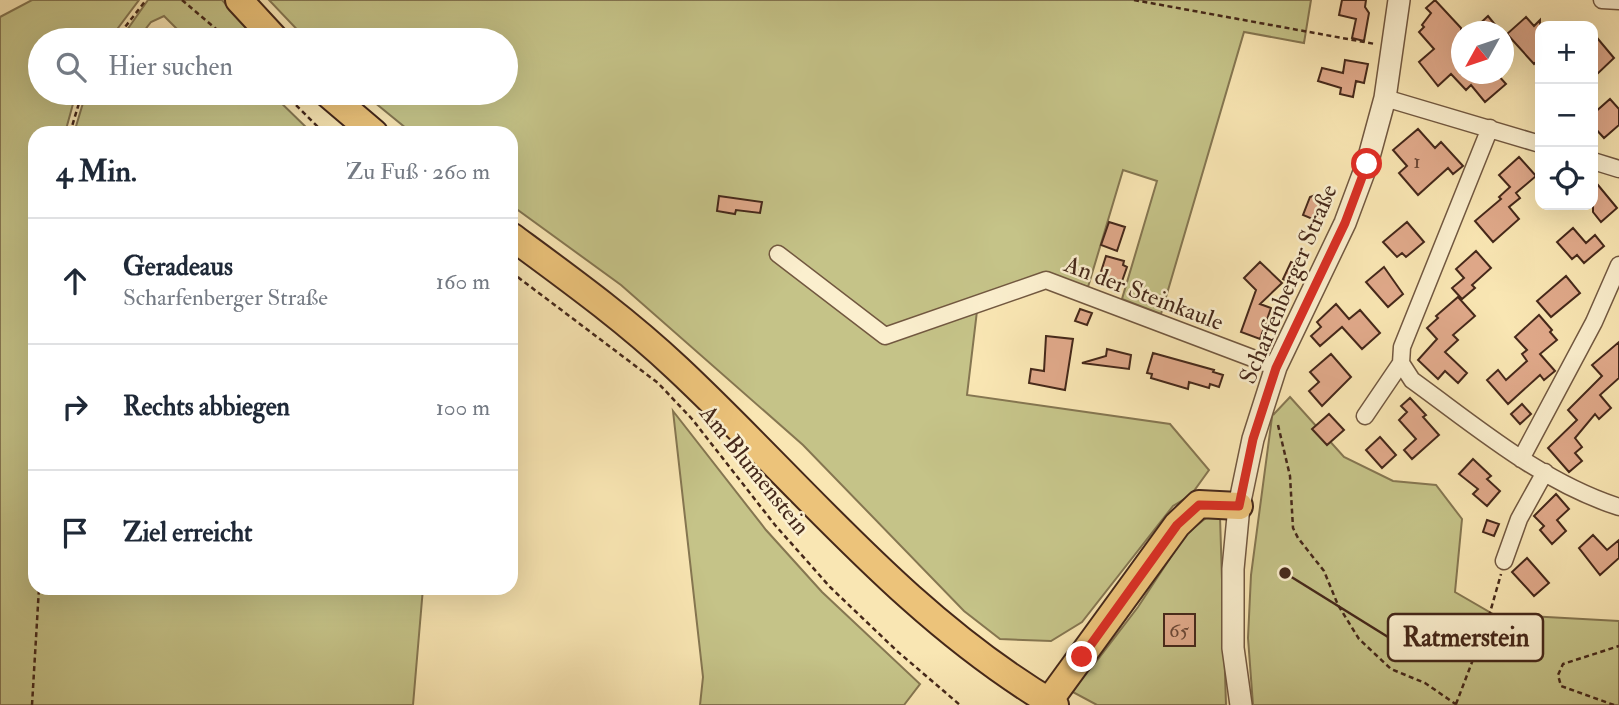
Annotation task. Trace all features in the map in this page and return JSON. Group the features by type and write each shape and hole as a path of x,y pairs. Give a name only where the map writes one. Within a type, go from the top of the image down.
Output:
{"main road":[{"path":"239,0 265,28"},
{"path":"341,105 366,126"},
{"path":"518,241 614,311 678,368 924,611 988,662 1052,703 1177,525 1199,505 1239,506"}],"street":[{"name":"Scharfenberger Straße","path":"1241,705 1233,648 1233,569 1239,506 1253,439 1276,368 1345,223 1367,164 1385,98 1399,0"},
{"path":"1601,0 1619,1"},
{"path":"1385,98 1535,142"},
{"path":"1365,416 1401,363 1402,347 1490,128"},
{"path":"1598,163 1619,169"},
{"name":"An der Steinkaule","path":"778,254 885,336 1046,280 1276,368"},
{"path":"1521,459 1594,322 1619,265"},
{"path":"1401,363 1412,380 1521,459 1565,484 1619,507"},
{"path":"1504,561 1519,519 1545,472"}],"path":[{"path":"124,28 146,0"},
{"path":"182,0 215,28"},
{"path":"1134,0 1392,47"},
{"path":"72,126 78,105"},
{"path":"296,105 317,126"},
{"name":"Am Blumenstein","path":"518,277 658,383 692,419 775,525 830,587 897,651 960,705"},
{"path":"1269,391 1290,477 1293,528 1324,571 1338,605 1359,639 1391,669 1425,683 1456,704 1487,623 1504,561"},
{"path":"32,705 39,595"},
{"path":"1614,705 1560,686 1558,675 1563,664 1619,646"}],"shaded area":[{"path":"32,0 139,0 118,28 28,28 28,105 73,105 67,126 28,126 28,595 422,595 413,705 0,705 0,17"},
{"path":"148,0 222,0 248,28 176,28 164,16 151,22 146,28 128,28"},
{"path":"269,0 1311,0 1304,43 1244,32 1161,314 1122,299 1157,181 1123,170 1088,287 1046,273 977,311 967,395 1170,424 1209,470 1191,495 1173,506 1082,622 1051,641 1000,639 964,611 803,445 621,285 518,210 518,126 403,126 378,105 518,105 518,28 296,28"},
{"path":"82,105 283,105 305,126 76,126"},
{"path":"1290,397 1344,457 1393,481 1436,485 1462,519 1455,592 1493,614 1619,621 1619,705 1253,705 1248,638 1251,575 1273,412 1274,414"},
{"path":"673,411 766,530 822,592 920,684 904,705 700,705 703,677"},
{"path":"1220,517 1226,705 1097,705 1069,690 1092,667 1138,607 1186,534 1206,518"}],"building":[{"path":"1342,0 1366,0 1365,7 1369,13 1364,41 1352,38 1356,19 1339,15"},
{"path":"1435,0 1454,21 1451,21 1451,74 1438,86 1419,62 1434,49 1419,32 1431,13 1426,8"},
{"path":"1526,17 1535,25 1534,64 1514,42 1514,28"},
{"path":"1598,39 1614,58 1598,73"},
{"path":"1345,60 1368,64 1364,83 1356,81 1353,97 1340,94 1341,88 1318,81 1322,68 1343,73"},
{"path":"1460,84 1506,84 1485,102 1471,85 1466,90"},
{"path":"1610,99 1619,109 1619,125 1604,138 1598,131 1598,110"},
{"path":"1418,129 1435,148 1441,142 1463,166 1453,174 1448,168 1418,195 1399,173 1407,166 1393,150"},
{"path":"1519,157 1535,177 1516,193 1520,198 1509,207 1519,219 1493,242 1475,221 1501,199 1499,197 1510,187 1499,175"},
{"path":"1598,185 1617,208 1601,222 1593,212 1598,210"},
{"path":"1318,194 1330,203 1322,223 1303,215 1310,197"},
{"path":"719,196 762,202 760,213 736,210 735,214 717,211"},
{"path":"1109,222 1125,227 1117,251 1101,245"},
{"path":"1407,222 1424,242 1406,257 1402,253 1397,257 1383,242"},
{"path":"1573,228 1586,243 1595,235 1604,246 1584,263 1577,255 1572,259 1557,242"},
{"path":"1476,251 1491,268 1472,285 1475,288 1462,299 1452,288 1464,278 1456,269"},
{"path":"1106,256 1124,261 1123,265 1127,267 1121,284 1099,278"},
{"path":"1260,262 1282,283 1260,304 1271,308 1260,339 1241,332 1256,290 1244,278"},
{"path":"1291,262 1303,267 1294,285 1283,279"},
{"path":"1384,267 1403,294 1388,307 1366,282"},
{"path":"1566,276 1580,293 1551,317 1537,301"},
{"path":"1458,297 1475,316 1453,335 1458,340 1445,352 1467,373 1458,383 1445,371 1438,379 1418,360 1437,339 1427,328 1438,318 1436,316"},
{"path":"1336,304 1349,319 1360,310 1380,333 1362,349 1342,327 1320,346 1311,336 1321,327 1317,322"},
{"path":"1080,309 1092,313 1087,325 1075,321"},
{"path":"1539,315 1557,340 1540,354 1555,371 1544,380 1540,375 1508,404 1487,380 1498,370 1506,380 1527,361 1522,354 1527,350 1515,337"},
{"path":"1046,336 1073,339 1065,390 1029,383 1031,369 1044,371"},
{"path":"1619,342 1619,378 1600,395 1611,408 1599,419 1595,414 1575,438 1582,447 1575,453 1582,461 1569,472 1548,448 1577,420 1568,410 1602,376 1592,365"},
{"path":"1107,349 1131,355 1129,369 1082,363 1106,356"},
{"path":"1153,353 1214,370 1213,372 1223,375 1219,387 1210,384 1209,388 1189,382 1188,389 1151,378 1152,374 1147,373"},
{"path":"1331,354 1351,377 1322,406 1309,391 1319,382 1310,372"},
{"path":"1410,398 1426,415 1423,417 1439,435 1412,459 1404,450 1416,439 1399,420 1407,412 1401,406"},
{"path":"1522,404 1531,414 1520,424 1511,414"},
{"path":"1329,414 1344,430 1327,445 1312,429"},
{"path":"1380,437 1396,455 1382,468 1366,450"},
{"path":"1473,459 1491,476 1487,479 1500,491 1487,506 1473,494 1478,489 1459,474"},
{"path":"1556,494 1569,509 1557,520 1566,531 1552,544 1540,530 1544,526 1534,516"},
{"path":"1487,520 1499,524 1494,536 1483,532"},
{"path":"1593,535 1607,550 1619,540 1619,558 1600,575 1579,548"},
{"path":"1527,558 1549,583 1534,596 1512,572"},
{"path":"1164,614 1195,614 1195,646 1164,646"}],"place":[{"name":"Ratmerstein","path":"1285,573"}],"route":[{"path":"1082,657 1177,525 1199,505 1239,506 1253,439 1276,368 1345,223 1367,164"}]}
